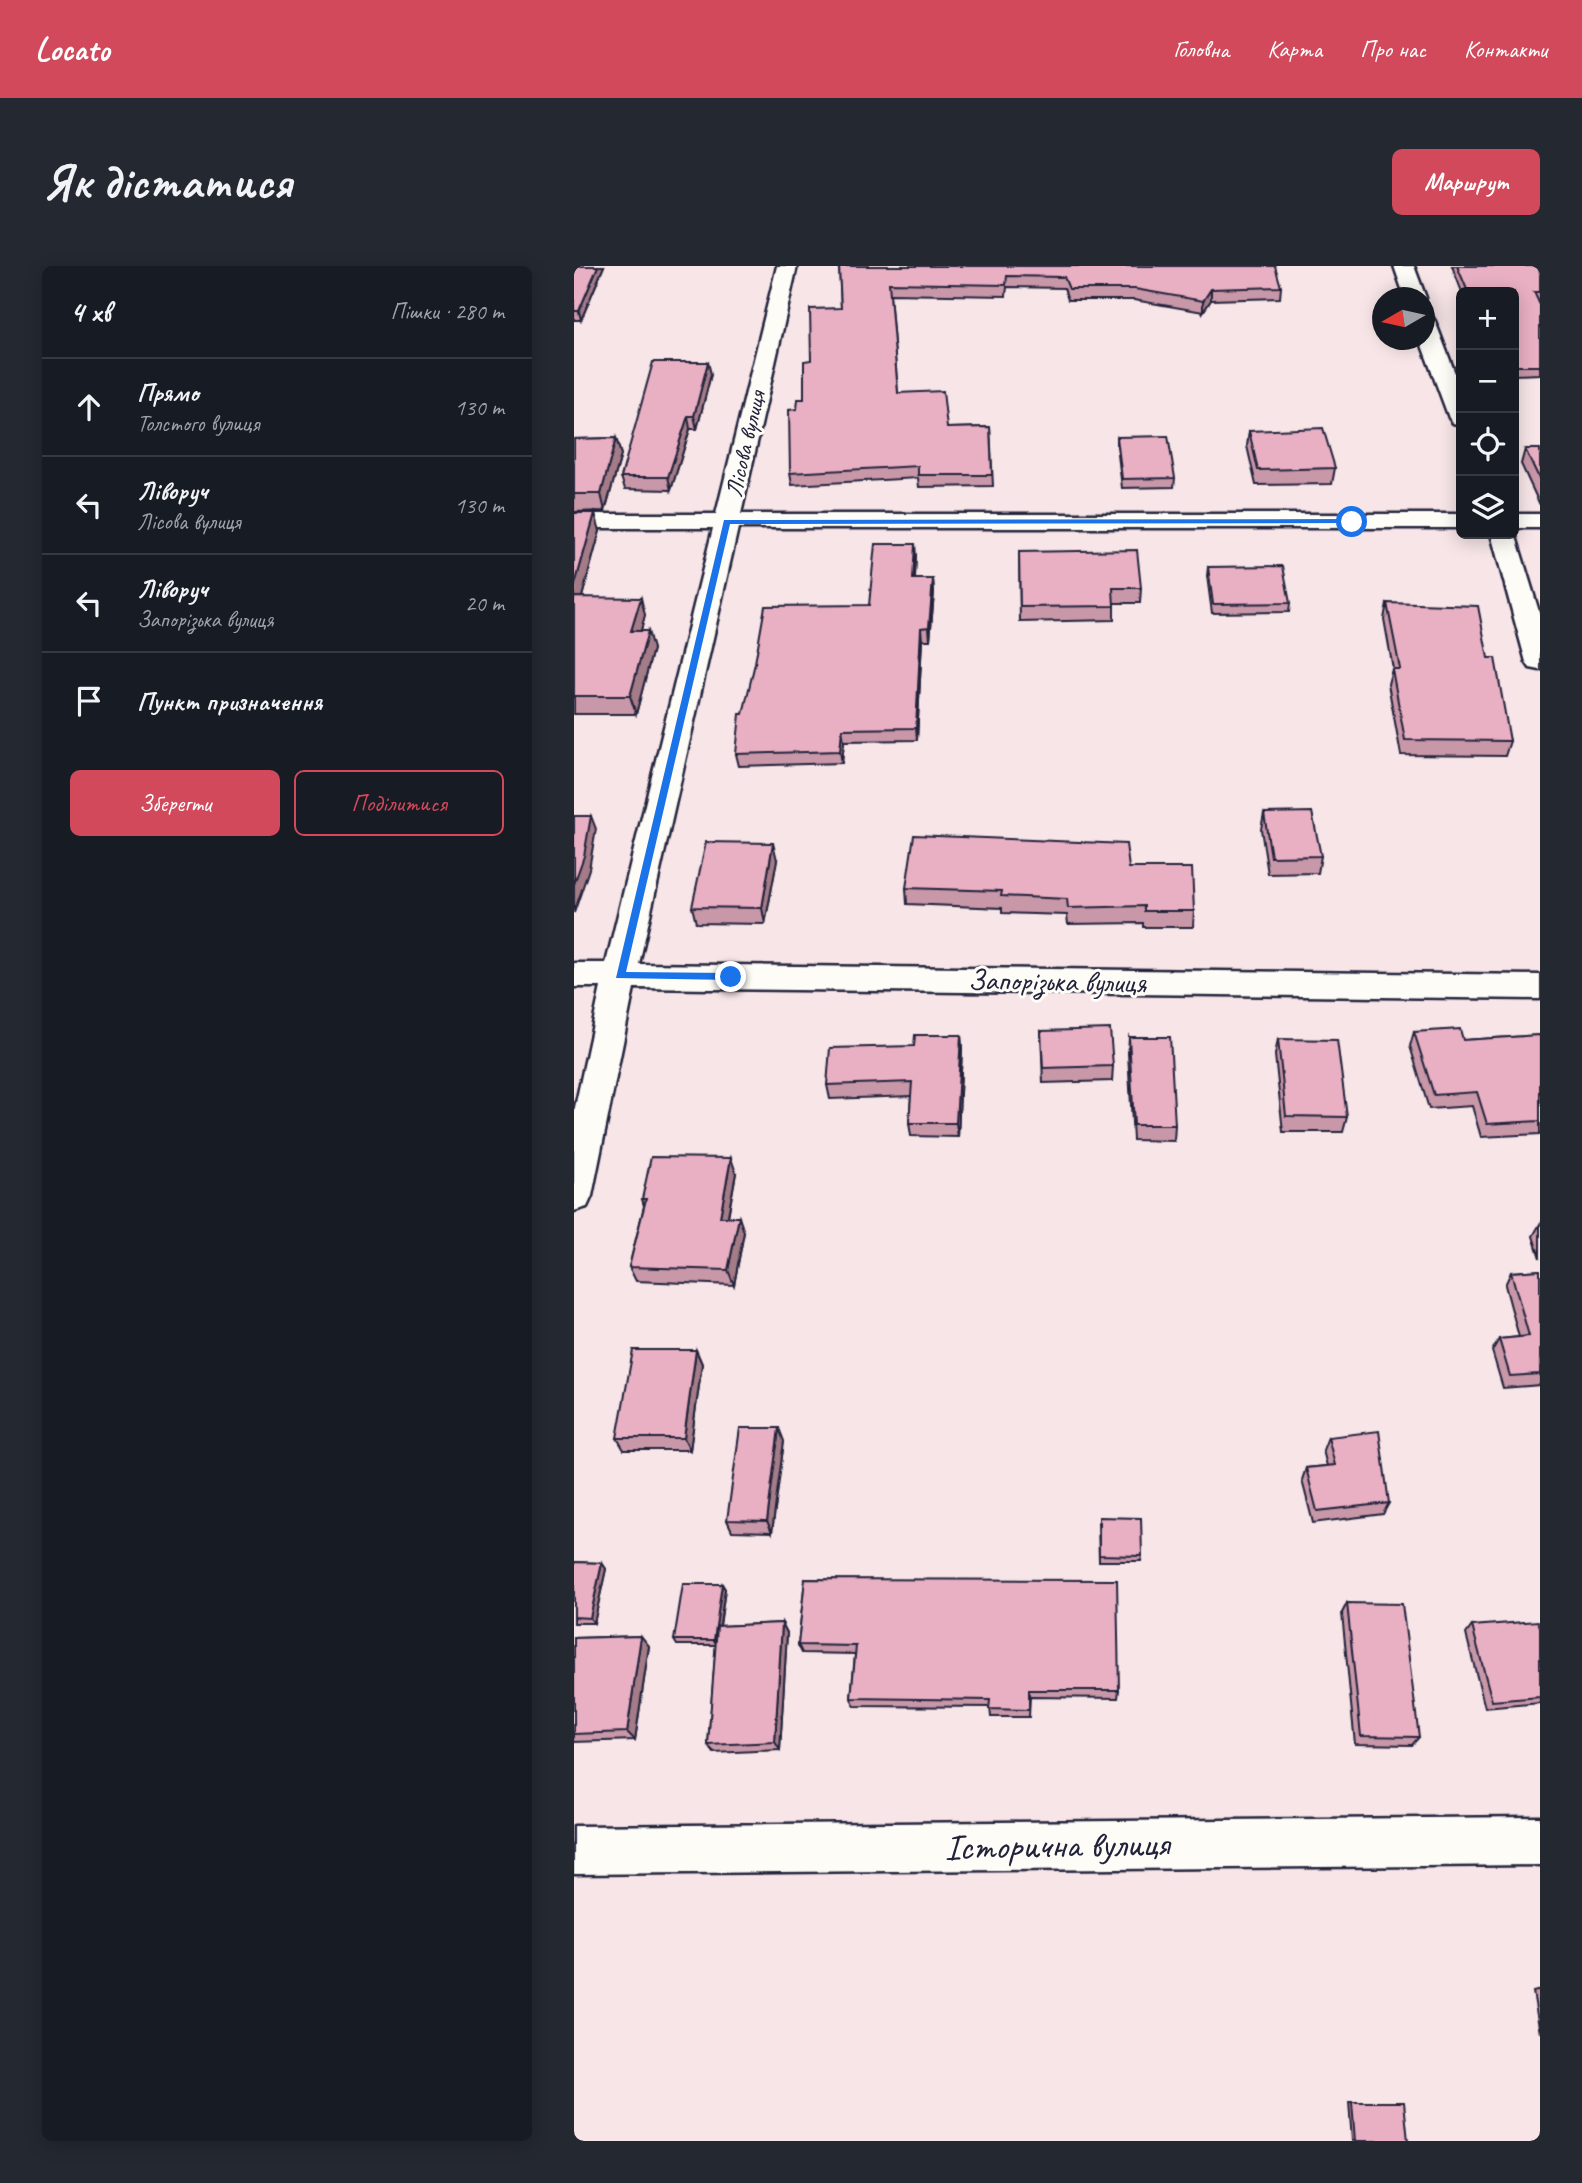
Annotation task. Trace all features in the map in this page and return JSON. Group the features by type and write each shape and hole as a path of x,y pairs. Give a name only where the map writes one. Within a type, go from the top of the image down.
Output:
{"street":[{"name":"Лісова вулиця","path":"574,1196 620,975 787,266"},
{"path":"1404,266 1412,287"},
{"path":"1435,350 1459,413"},
{"path":"1519,521 1540,521"},
{"path":"574,522 1456,522"},
{"path":"1505,539 1540,662"},
{"name":"Запорізька вулиця","path":"574,975 1540,986"},
{"name":"Історична вулиця","path":"574,1850 1540,1841"}],"building":[{"path":"574,266 598,266 579,311 574,311"},
{"path":"839,266 1275,266 1281,287 1211,289 1203,301 1135,289 1069,289 1064,277 1007,276 1006,285 889,283 898,393 943,391 947,428 990,427 992,475 918,475 918,466 790,473 789,410 797,409 798,399 804,399 804,361 811,360 810,309 841,308"},
{"path":"1457,266 1538,266 1540,292 1534,292 1540,305 1540,366 1519,366 1519,287 1466,287"},
{"path":"653,362 708,362 694,416 688,416 668,477 621,477"},
{"path":"1323,428 1335,468 1258,470 1249,431"},
{"path":"1168,436 1175,478 1122,479 1117,437"},
{"path":"616,438 601,494 574,494 574,439"},
{"path":"1525,449 1540,449 1540,480"},
{"path":"574,513 595,513 574,588"},
{"path":"875,544 915,544 913,579 933,579 929,627 921,628 916,728 842,729 840,751 736,754 740,714 743,714 755,663 765,606 869,605"},
{"path":"1137,550 1141,588 1113,588 1114,606 1020,607 1019,552"},
{"path":"1283,566 1290,603 1213,604 1208,567"},
{"path":"574,597 641,598 631,631 648,631 630,696 574,696"},
{"path":"1387,603 1478,606 1488,658 1495,658 1510,741 1405,740 1392,669 1400,669"},
{"path":"1312,812 1321,856 1271,857 1264,813"},
{"path":"574,816 591,816 584,856 574,884"},
{"path":"914,835 1126,844 1129,868 1192,868 1194,911 1144,911 1144,906 1068,908 1067,899 1001,896 1002,891 906,888"},
{"path":"706,842 773,843 762,908 692,907"},
{"path":"1110,1029 1113,1066 1043,1068 1041,1031"},
{"path":"1460,1029 1463,1040 1540,1035 1540,1121 1487,1124 1477,1092 1434,1095 1414,1032"},
{"path":"915,1035 961,1035 956,1123 909,1123 912,1082 827,1085 830,1048 914,1046"},
{"path":"1129,1037 1170,1037 1175,1125 1134,1125"},
{"path":"1278,1039 1337,1040 1347,1117 1286,1116"},
{"path":"651,1157 731,1158 720,1217 739,1217 728,1270 629,1267 646,1199 642,1199"},
{"path":"1540,1270 1540,1374 1510,1376 1499,1339 1529,1336 1511,1272"},
{"path":"633,1350 696,1350 684,1438 617,1438"},
{"path":"740,1428 779,1428 767,1521 727,1520"},
{"path":"1379,1431 1389,1503 1317,1511 1306,1468 1335,1465 1328,1437"},
{"path":"1099,1517 1141,1518 1142,1556 1099,1555"},
{"path":"574,1562 602,1563 590,1618 574,1617"},
{"path":"805,1579 1117,1580 1119,1690 1029,1690 1029,1710 989,1709 990,1700 851,1698 856,1646 798,1645"},
{"path":"683,1584 722,1584 714,1640 674,1640"},
{"path":"1347,1603 1402,1604 1419,1737 1361,1736"},
{"path":"1538,1621 1540,1697 1492,1701 1472,1626"},
{"path":"782,1623 775,1742 708,1745 717,1626"},
{"path":"641,1636 627,1732 574,1734 574,1638"},
{"path":"1352,2102 1404,2102 1408,2141 1355,2141"}],"route":[{"path":"731,977 620,975 727,522 1352,522"}]}
